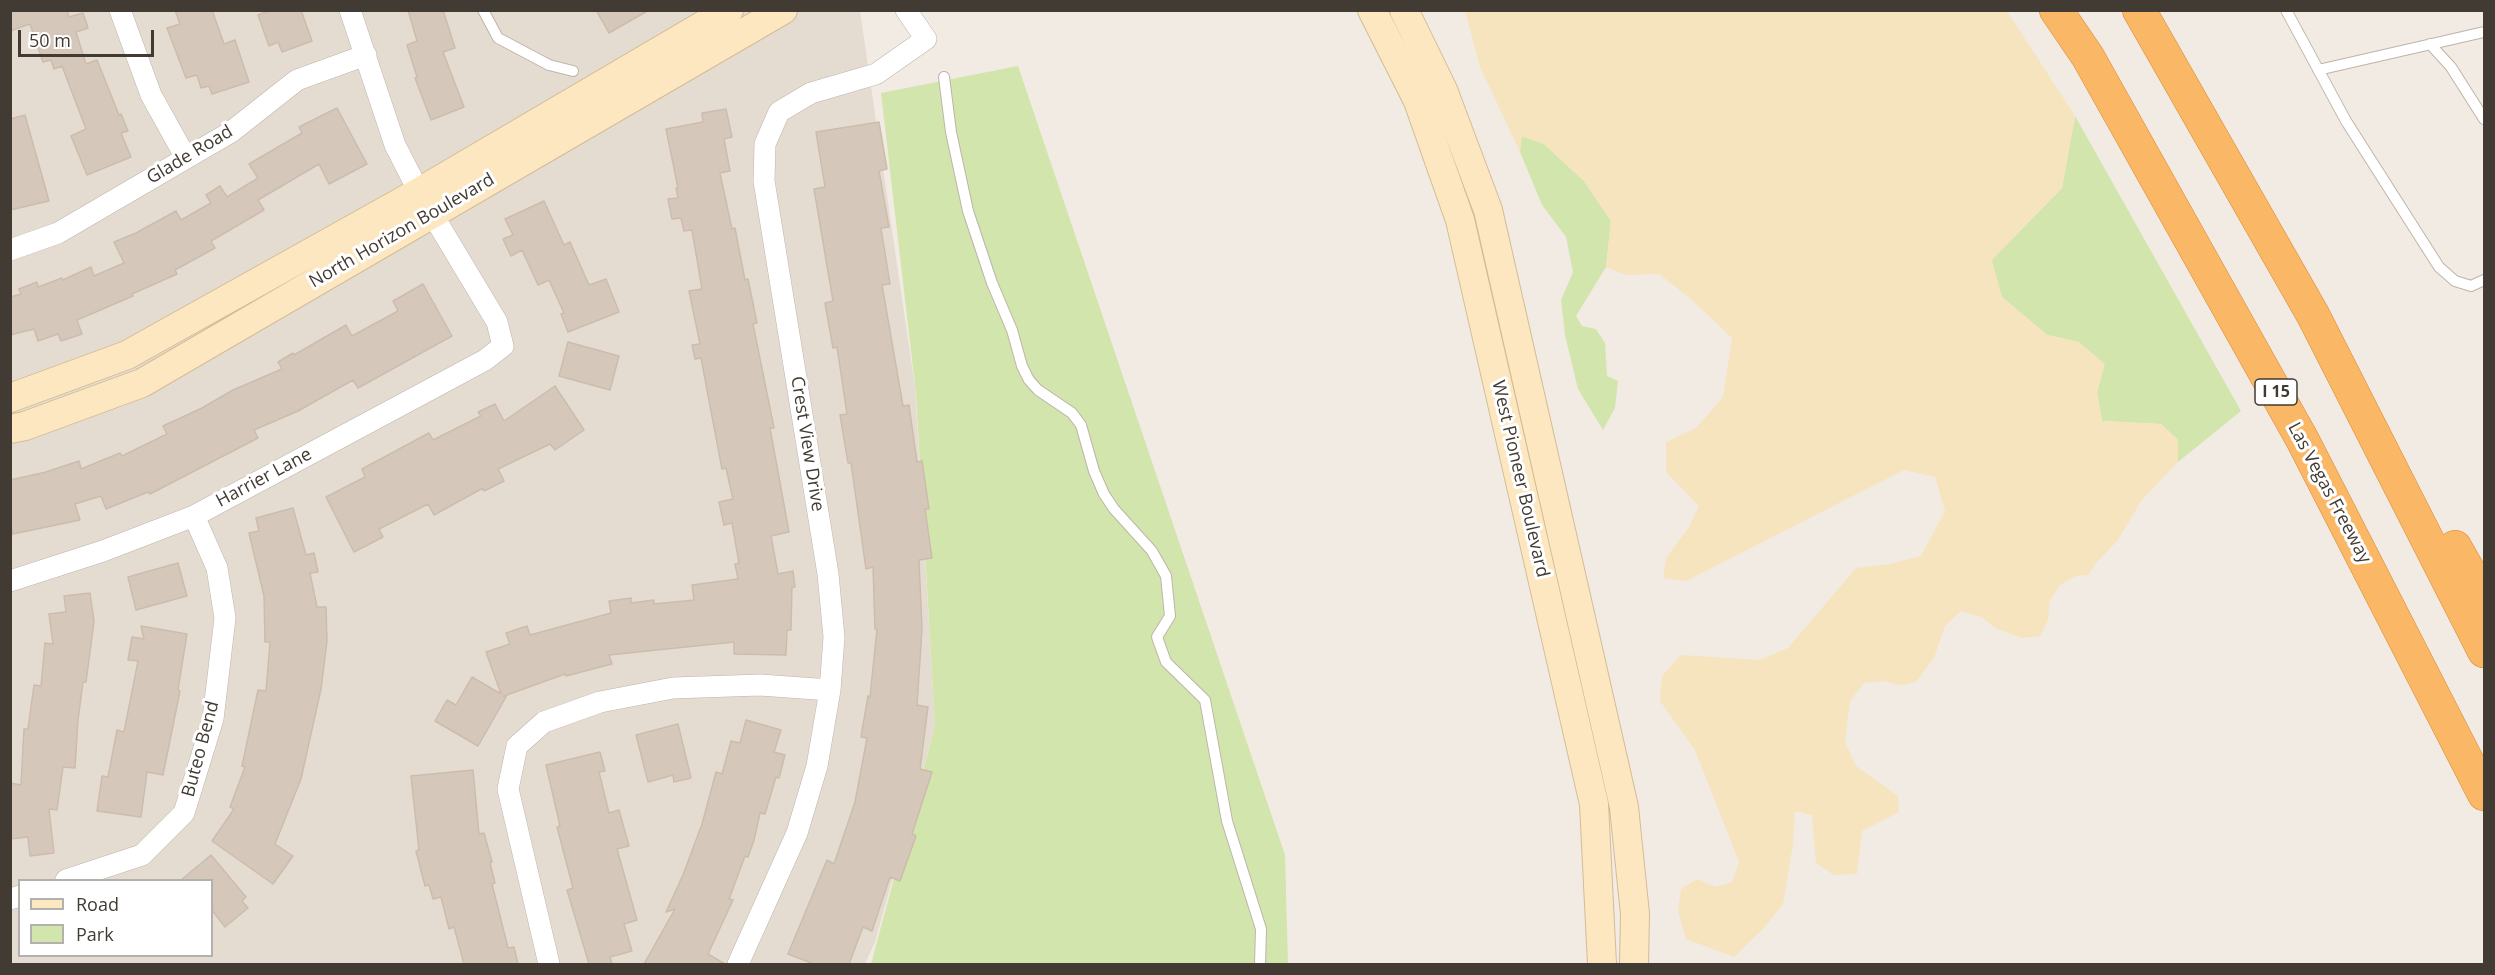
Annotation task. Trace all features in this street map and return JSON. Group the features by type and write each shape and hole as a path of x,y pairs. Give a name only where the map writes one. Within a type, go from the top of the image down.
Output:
{"highway":[{"name":"Las Vegas Freeway","path":"2056,10 2088,57 2302,439 2483,791"},
{"path":"2139,10 2313,315 2484,651"},
{"path":"2313,315 2345,358 2484,598"}],"main road":[{"name":"North Horizon Boulevard","path":"10,429 25,426 142,382 729,10"},
{"name":"North Horizon Boulevard","path":"10,398 127,355 426,203 783,10"},
{"name":"West Pioneer Boulevard","path":"1372,10 1418,101 1460,220 1594,804 1602,964"},
{"name":"West Pioneer Boulevard","path":"1404,10 1443,90 1488,210 1624,807 1635,914 1634,964"}],"street":[{"path":"120,10 151,96 186,158"},
{"path":"350,10 395,145 426,203"},
{"name":"Crest View Drive","path":"738,964 797,833 818,766 830,690 834,637 828,574 764,181 765,144 779,112 811,93 876,74 926,39 906,10"},
{"name":"Glade Road","path":"10,250 58,233 231,132 297,80 366,55"},
{"name":"Harrier Lane","path":"10,581 103,551 194,516 485,360 502,345 497,322 426,203"},
{"name":"Buteo Bend","path":"69,879 142,855 184,813 213,719 225,618 217,568 194,516"},
{"path":"549,964 508,789 517,746 544,722 600,702 674,688 760,685 830,690"}],"lane":[{"path":"483,10 498,38 549,64 573,71"},
{"path":"2286,10 2346,121 2439,267 2455,281 2471,286 2484,280"},
{"path":"2318,70 2484,32"},
{"path":"2430,44 2451,67 2484,119"},
{"path":"944,77 951,132 968,211 992,283 1012,330 1022,366 1029,380 1038,390 1072,413 1082,425 1094,471 1104,494 1152,551 1166,576 1170,616 1157,637 1166,662 1204,700 1227,821 1261,929 1260,964"}],"shaded area":[{"path":"10,11 860,11 915,387 935,726 875,942 865,964 11,964"}],"green space":[{"path":"1018,66 1285,855 1288,964 871,964 935,726 916,394 881,93"},
{"path":"2075,116 2241,411 2178,462 2178,440 2161,424 2102,421 2097,393 2079,342 2047,335 2002,297 1991,260 2062,188"},
{"path":"1521,136 1544,144 1584,181 1611,221 1606,267 1576,316 1582,326 1596,329 1605,343 1607,376 1618,381 1615,408 1603,430 1578,389 1565,335 1561,300 1573,272 1566,237 1542,205 1520,152"}],"sand":[{"path":"1465,11 2007,11 2075,116 2062,188 1992,260 2002,297 2047,335 2079,342 2105,364 2097,393 2102,421 2161,424 2178,440 2178,462 2141,501 2118,540 2088,575 2076,576 2060,585 2050,600 2048,620 2040,636 2022,638 1997,629 1981,617 1961,611 1945,626 1934,658 1916,682 1901,685 1883,681 1864,683 1850,701 1845,742 1856,766 1898,796 1899,812 1862,831 1857,874 1834,875 1816,863 1812,815 1795,811 1793,843 1783,904 1763,929 1734,957 1686,939 1678,911 1681,889 1697,879 1716,887 1732,882 1739,862 1695,750 1660,701 1662,676 1681,655 1759,660 1788,648 1856,568 1890,564 1921,556 1945,511 1935,477 1904,470 1686,581 1663,578 1666,558 1689,527 1699,506 1666,472 1666,442 1696,428 1723,397 1732,338 1692,300 1659,274 1626,275 1606,267 1611,221 1584,181 1544,144 1522,136 1520,152 1480,67"}],"building":[{"path":"10,10 67,10 69,17 83,13 88,28 76,32 86,64 97,60 119,115 121,114 128,131 121,133 131,157 87,175 71,136 86,129 62,66 54,69 51,60 43,62 30,24 10,31"},
{"path":"175,10 212,10 224,44 235,40 249,82 212,94 209,86 201,88 197,75 186,78 167,28 180,24"},
{"path":"271,10 301,10 312,41 282,52 278,42 269,46 258,15"},
{"path":"408,10 443,10 455,48 443,52 464,107 431,120 415,78 417,77 407,45 417,41"},
{"path":"596,10 649,10 609,33"},
{"path":"337,108 367,164 329,184 319,164 258,200 264,210 211,241 215,248 175,270 177,274 77,320 82,334 61,341 58,334 38,341 34,329 10,335 10,297 21,294 19,289 37,282 38,287 62,278 63,280 91,267 94,276 124,263 114,242 176,211 181,220 211,203 206,195 220,186 227,197 258,178 249,164 302,133 299,127"},
{"path":"726,109 732,137 724,139 730,171 720,173 757,323 753,324 774,428 770,428 789,532 771,536 778,574 793,571 795,587 792,587 791,630 787,630 786,655 734,654 734,642 609,655 612,664 566,676 565,674 504,696 506,697 478,746 435,721 447,700 456,705 472,677 501,694 486,652 510,644 506,633 527,626 530,635 611,613 609,601 631,598 631,603 654,600 654,604 694,600 692,585 738,579 735,564 739,563 732,523 724,525 719,502 733,499 726,468 722,469 701,358 695,359 692,345 700,344 689,291 702,289 692,230 684,231 681,218 672,219 668,199 678,198 676,188 678,188 666,129 703,122 702,113"},
{"path":"25,115 49,201 10,210 10,119"},
{"path":"879,122 887,169 879,171 889,227 881,228 890,284 882,285 903,406 909,405 917,462 922,461 929,509 925,509 932,558 919,560 922,629 917,705 928,707 920,769 932,772 912,834 916,836 900,881 890,877 872,931 863,927 849,964 814,964 788,954 827,860 834,864 855,802 867,738 861,737 868,696 870,697 877,629 875,629 873,567 866,569 851,463 848,463 840,415 847,414 837,347 833,348 825,303 833,301 814,189 825,187 816,132"},
{"path":"544,201 564,245 570,242 589,285 606,279 619,312 568,332 561,314 564,313 549,280 538,285 522,250 511,256 503,239 513,235 505,219"},
{"path":"423,284 452,336 358,388 353,380 298,411 254,430 258,438 150,494 148,492 106,509 101,496 75,504 80,520 13,534 10,522 10,480 46,472 79,461 81,469 120,453 122,456 167,434 163,426 202,408 233,390 282,369 278,362 346,325 352,336 398,311 393,301"},
{"path":"568,342 619,356 610,390 559,376"},
{"path":"555,386 584,430 555,450 550,444 498,469 504,481 484,491 483,488 434,515 428,504 379,529 383,537 354,552 326,497 365,477 362,469 429,433 433,440 481,416 478,412 495,404 504,421"},
{"path":"293,508 306,555 314,553 318,572 310,573 317,607 326,607 327,641 321,689 301,779 275,844 293,856 273,884 212,841 234,809 230,807 245,767 242,766 258,690 266,691 270,642 265,642 264,596 249,533 259,531 256,518"},
{"path":"178,563 187,596 136,610 128,577"},
{"path":"90,593 94,621 86,682 83,682 78,720 75,768 63,767 57,810 49,809 54,853 30,856 28,837 10,839 10,783 21,785 24,729 28,729 34,685 41,686 45,643 53,644 49,614 66,612 64,596"},
{"path":"141,626 187,634 178,690 180,691 163,775 147,772 141,817 97,811 102,776 108,777 117,730 124,732 138,661 128,660 132,637 144,639"},
{"path":"746,720 781,730 774,752 785,755 765,814 760,813 748,857 745,856 729,899 733,900 708,954 725,964 644,964 675,909 666,912 702,824 716,772 722,774 731,741 740,743"},
{"path":"678,724 691,778 674,782 673,775 648,782 636,735"},
{"path":"600,752 605,771 599,772 609,813 619,810 629,846 617,849 637,920 624,924 632,951 610,957 612,964 589,964 567,890 573,888 557,827 560,826 546,765"},
{"path":"473,770 479,834 484,833 492,862 490,863 495,883 492,884 508,948 514,947 518,964 464,964 454,927 449,929 441,897 433,899 429,885 425,886 416,851 419,850 411,776"},
{"path":"211,855 246,897 242,901 248,908 225,927 213,911 213,879 182,879"}]}
